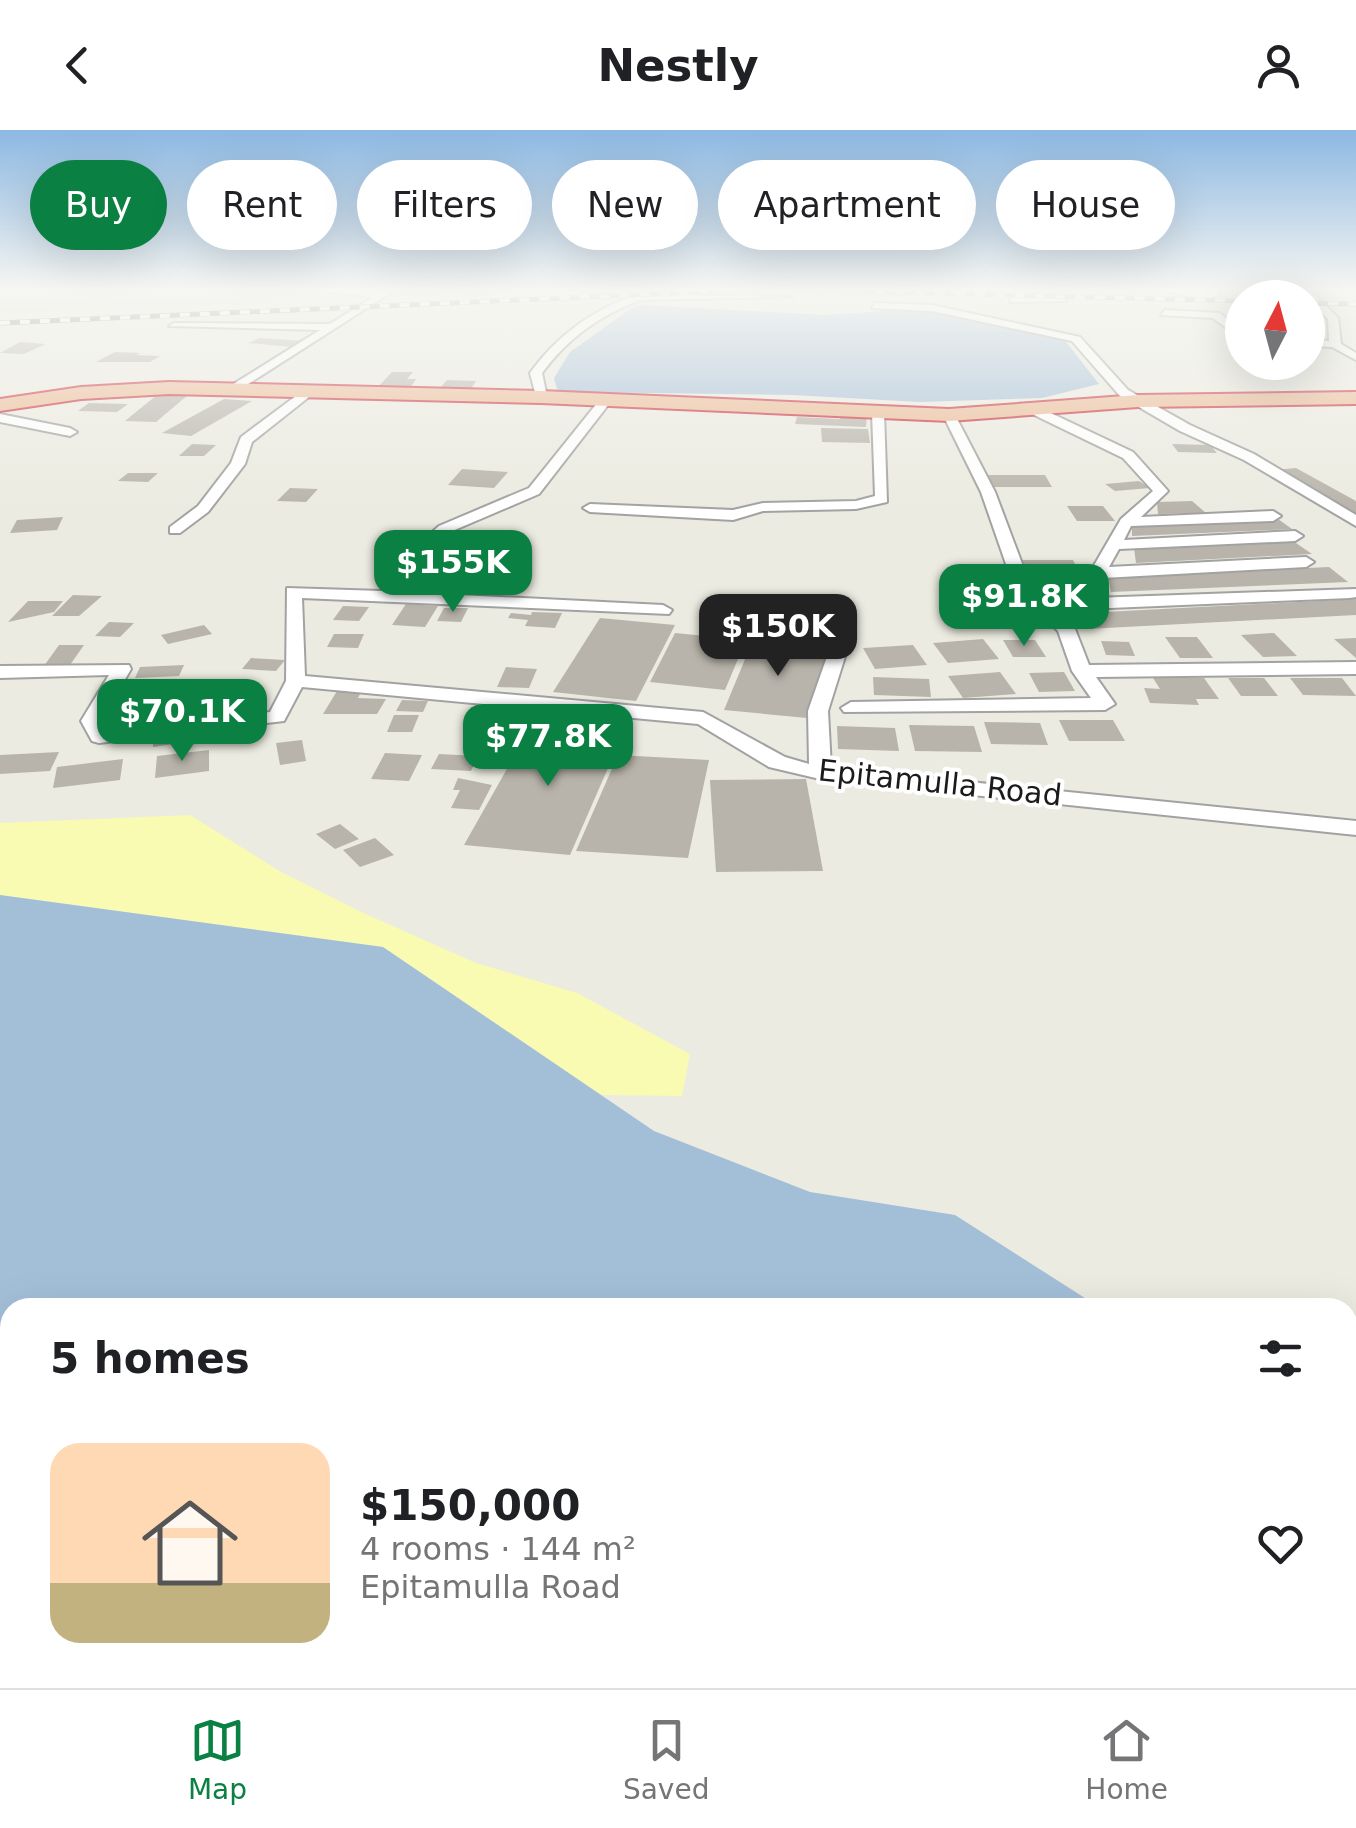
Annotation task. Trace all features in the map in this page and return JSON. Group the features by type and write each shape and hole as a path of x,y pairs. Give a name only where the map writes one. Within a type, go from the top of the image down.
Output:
{"highway":[{"path":"0,405 126,390 231,391 541,397 949,415 1138,401 1356,398"}],"street":[{"path":"231,391 277,363"},
{"path":"541,397 536,374 543,363"},
{"path":"1097,363 1124,392 1138,401 1185,428 1250,457 1356,522"},
{"path":"175,530 203,509 238,464 246,440 308,393"},
{"path":"387,597 420,544 478,512 522,501 534,491 606,400"},
{"path":"1034,410 1128,454 1161,491 1126,522 1066,630"},
{"path":"590,508 732,514 762,508 856,505 882,499 878,412"},
{"path":"851,708 1104,704 1082,671 1066,630 1022,587 988,492 949,415"},
{"path":"0,418 70,432"},
{"path":"1126,522 1273,516"},
{"path":"1113,545 1294,536"},
{"path":"1098,573 1306,562"},
{"path":"0,672 122,670 91,721 99,737 276,716 296,681 293,592 663,610"},
{"path":"1082,604 1350,593"},
{"path":"819,625 839,647 818,711 820,773"},
{"path":"1082,671 1356,668"},
{"name":"Epitamulla Road","path":"296,681 703,718 777,762 820,773 1356,828"}],"sand":[{"path":"190,815 281,872 359,911 476,963 577,993 690,1054 682,1096 601,1095 383,947 0,895 0,823"}],"water":[{"path":"563,363 1082,363 1099,384 1042,398 920,402 793,395 566,392 557,389 554,378"},
{"path":"0,895 383,947 654,1131 810,1192 955,1215 1085,1298 0,1298"}],"building":[{"path":"392,372 413,372 407,379 416,379 410,388 378,387"},
{"path":"447,380 476,381 471,389 440,388"},
{"path":"158,394 188,395 156,422 125,421"},
{"path":"224,399 252,401 191,436 162,433"},
{"path":"89,403 128,404 117,412 78,411"},
{"path":"840,413 867,414 866,427 795,424 797,417 840,419"},
{"path":"821,428 868,429 870,443 822,442"},
{"path":"192,444 216,445 204,456 179,456"},
{"path":"1172,444 1210,445 1217,453 1178,452"},
{"path":"1296,468 1356,501 1356,518 1275,470"},
{"path":"462,469 508,472 494,488 448,485"},
{"path":"128,473 158,473 148,482 118,481"},
{"path":"987,475 1045,475 1052,487 993,487"},
{"path":"1139,481 1150,488 1115,491 1105,484"},
{"path":"290,488 318,489 306,502 277,501"},
{"path":"1192,501 1206,513 1158,514 1157,502"},
{"path":"1067,506 1103,506 1115,521 1077,521"},
{"path":"63,517 57,530 10,533 17,520"},
{"path":"1278,519 1292,529 1132,536 1132,525"},
{"path":"1293,541 1312,554 1136,563 1134,548"},
{"path":"1022,560 1073,560 1080,574 1028,573"},
{"path":"1329,567 1348,582 1111,592 1108,577"},
{"path":"73,595 102,596 79,616 52,616"},
{"path":"1356,599 1356,615 1087,629 1085,613"},
{"path":"28,601 63,601 54,612 8,622"},
{"path":"406,604 438,606 425,627 392,625"},
{"path":"343,606 369,607 359,621 333,620"},
{"path":"444,608 468,608 461,622 437,621"},
{"path":"511,613 562,613 555,628 525,626 528,620 508,618"},
{"path":"600,618 675,625 636,701 553,692"},
{"path":"109,622 134,623 120,637 95,636"},
{"path":"204,625 212,634 168,644 161,635"},
{"path":"675,633 746,640 725,690 650,682"},
{"path":"1274,633 1297,656 1263,657 1241,635"},
{"path":"334,634 364,634 358,648 327,647"},
{"path":"1165,637 1197,637 1213,658 1180,658"},
{"path":"1356,638 1356,658 1334,639"},
{"path":"983,639 999,659 948,663 933,643"},
{"path":"753,640 829,648 807,718 724,710"},
{"path":"1003,640 1035,640 1046,657 1013,657"},
{"path":"1101,641 1129,642 1135,656 1106,655"},
{"path":"59,645 84,645 70,665 44,666"},
{"path":"913,645 927,665 875,669 863,648"},
{"path":"251,658 285,660 276,671 242,669"},
{"path":"184,665 179,676 135,678 140,667"},
{"path":"506,667 537,669 529,688 497,687"},
{"path":"1000,672 1016,694 963,698 948,676"},
{"path":"1064,672 1075,691 1039,692 1029,673"},
{"path":"873,677 929,679 931,697 874,695"},
{"path":"1153,678 1204,678 1219,699 1196,699 1199,705 1150,703 1144,688 1160,689"},
{"path":"1228,678 1264,678 1278,696 1241,696"},
{"path":"1290,678 1342,678 1356,696 1303,695"},
{"path":"337,691 361,692 358,698 386,699 377,714 323,714"},
{"path":"184,696 206,699 183,717 161,714"},
{"path":"402,700 428,701 423,712 396,711"},
{"path":"394,715 419,715 412,732 387,732"},
{"path":"1059,720 1113,720 1125,741 1069,741"},
{"path":"534,721 626,727 570,855 464,845"},
{"path":"984,722 1040,723 1048,745 991,744"},
{"path":"909,725 974,726 982,752 915,751"},
{"path":"837,726 895,728 899,751 838,749"},
{"path":"199,730 200,740 153,747 153,737"},
{"path":"302,740 306,761 280,765 276,743"},
{"path":"209,750 209,771 155,778 157,756"},
{"path":"59,752 50,771 0,774 0,755"},
{"path":"385,753 422,755 409,781 371,779"},
{"path":"439,754 478,756 471,771 431,769"},
{"path":"618,755 709,760 688,858 576,851"},
{"path":"123,759 120,780 53,788 57,767"},
{"path":"458,778 492,785 479,810 451,808 460,790 453,790"},
{"path":"806,779 823,871 716,872 710,780"},
{"path":"340,824 359,839 335,849 316,834"},
{"path":"375,838 394,855 360,867 343,850"}]}
